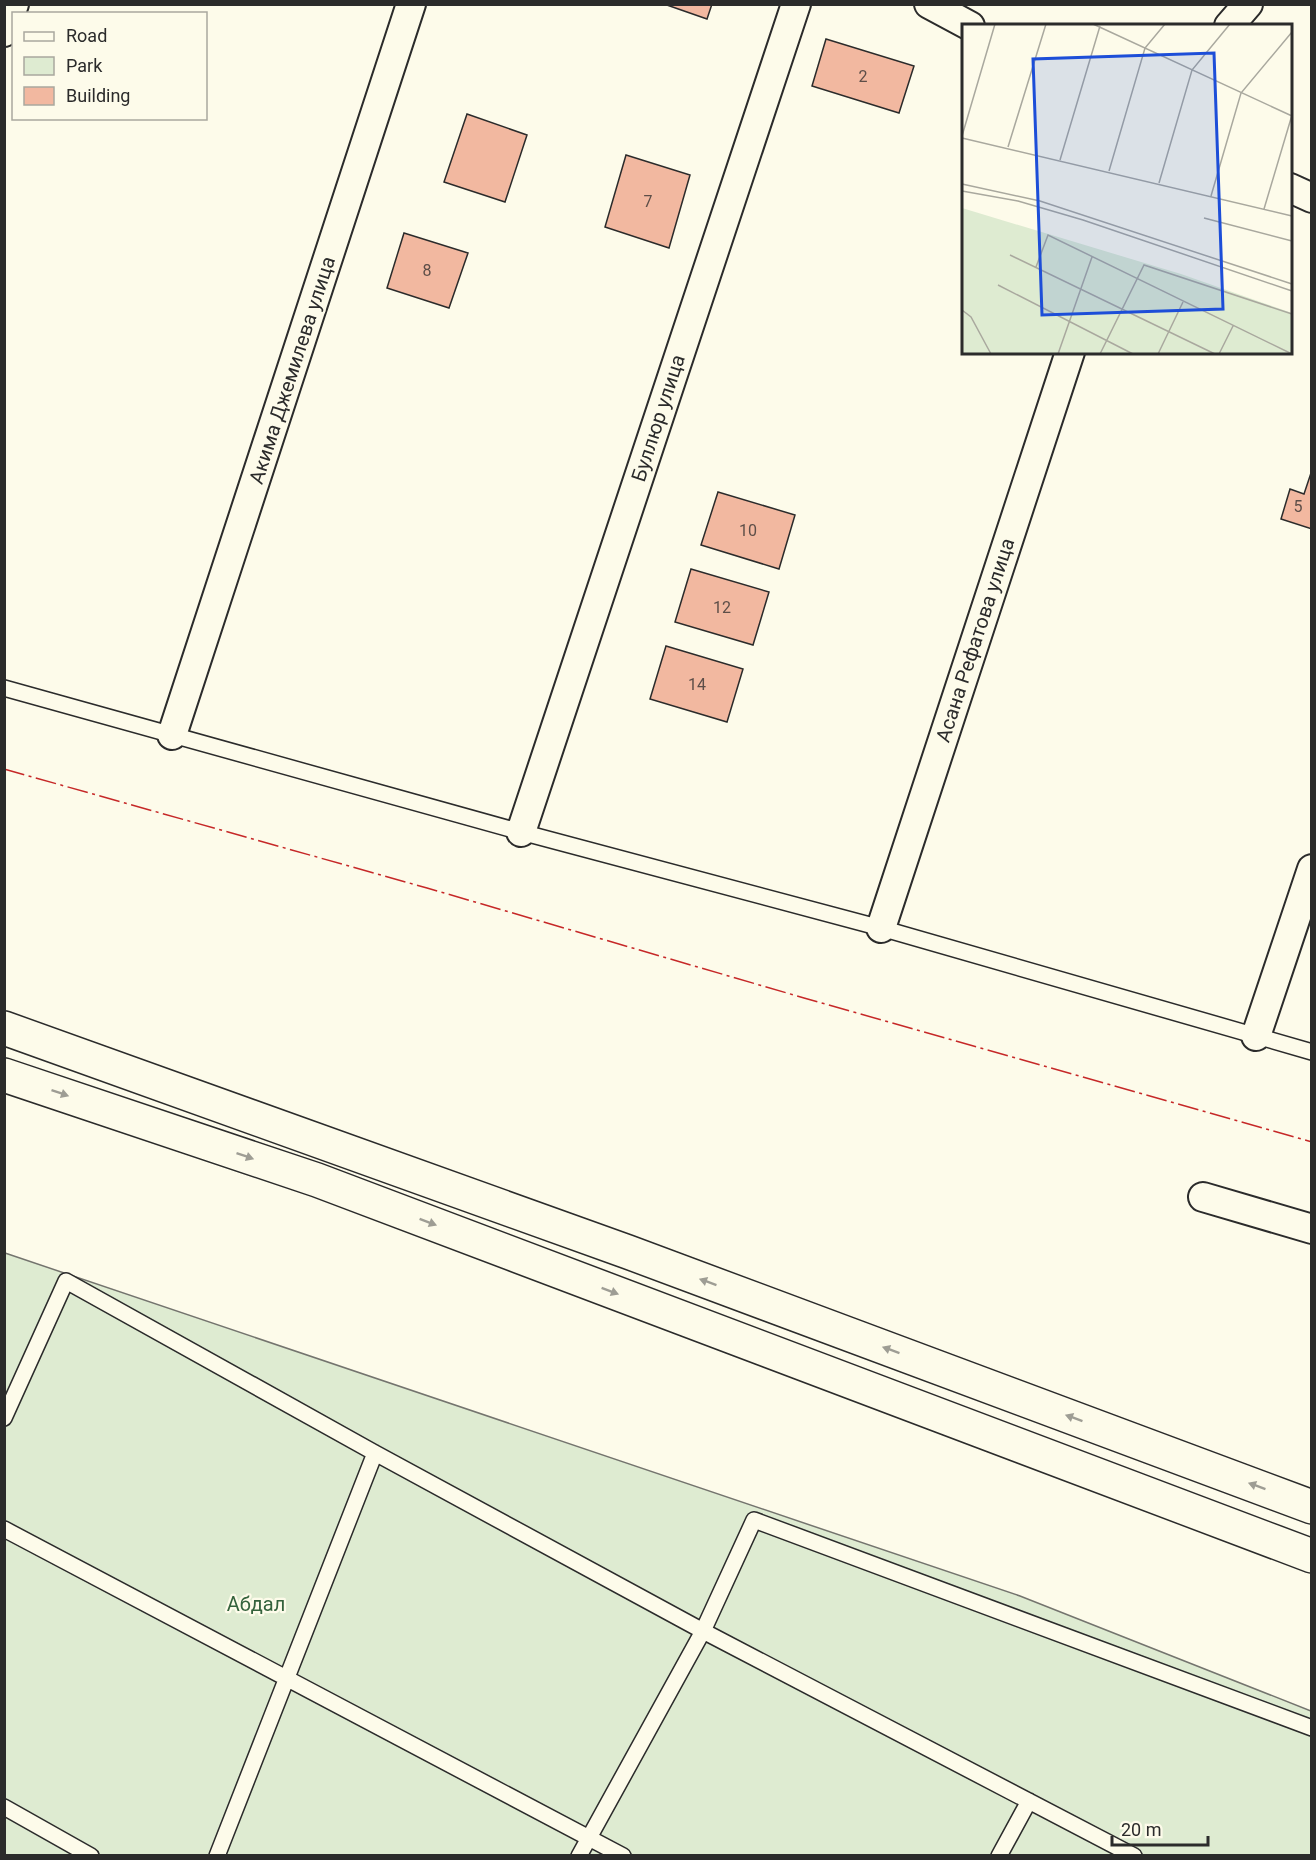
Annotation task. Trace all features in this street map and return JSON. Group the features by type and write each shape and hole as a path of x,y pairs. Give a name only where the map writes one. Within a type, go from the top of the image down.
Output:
{"main road":[{"path":"4,1028 628,1252 1311,1506"},
{"path":"4,1075 317,1180 1311,1556"}],"street":[{"path":"4,32 14,4"},
{"name":"Акима Джемилева улица","path":"172,735 411,4"},
{"name":"Буллюр улица","path":"520,832 796,4"},
{"path":"929,4 966,24"},
{"path":"1231,24 1248,4"},
{"path":"1292,189 1311,198"},
{"name":"Асана Рефатова улица","path":"881,928 1069,354"},
{"path":"1256,1036 1311,869"},
{"path":"1203,1197 1311,1228"}],"lane":[{"path":"4,688 520,832 881,928 1311,1052"},
{"path":"4,1418 66,1281 375,1453 703,1631 1134,1856"},
{"path":"218,1856 375,1453"},
{"path":"579,1856 703,1631 754,1520 1311,1728"},
{"path":"4,1529 623,1856"},
{"path":"999,1856 1029,1801"},
{"path":"4,1808 91,1856"}],"green space":[{"name":"Абдал","path":"5,1253 1020,1596 1311,1711 1311,1855 5,1856"}],"building":[{"path":"664,4 712,4 707,19"},
{"path":"826,39 914,66 899,113 812,86"},
{"path":"467,114 527,135 505,202 444,182"},
{"path":"626,155 690,175 669,248 605,227"},
{"path":"404,233 468,253 449,308 387,288"},
{"path":"1312,470 1312,529 1281,519 1290,489 1304,494"},
{"path":"718,492 795,515 779,569 701,545"},
{"path":"691,569 769,592 753,645 675,622"},
{"path":"666,646 743,669 727,722 650,699"}],"power":[{"path":"4,769 1312,1142"}]}
